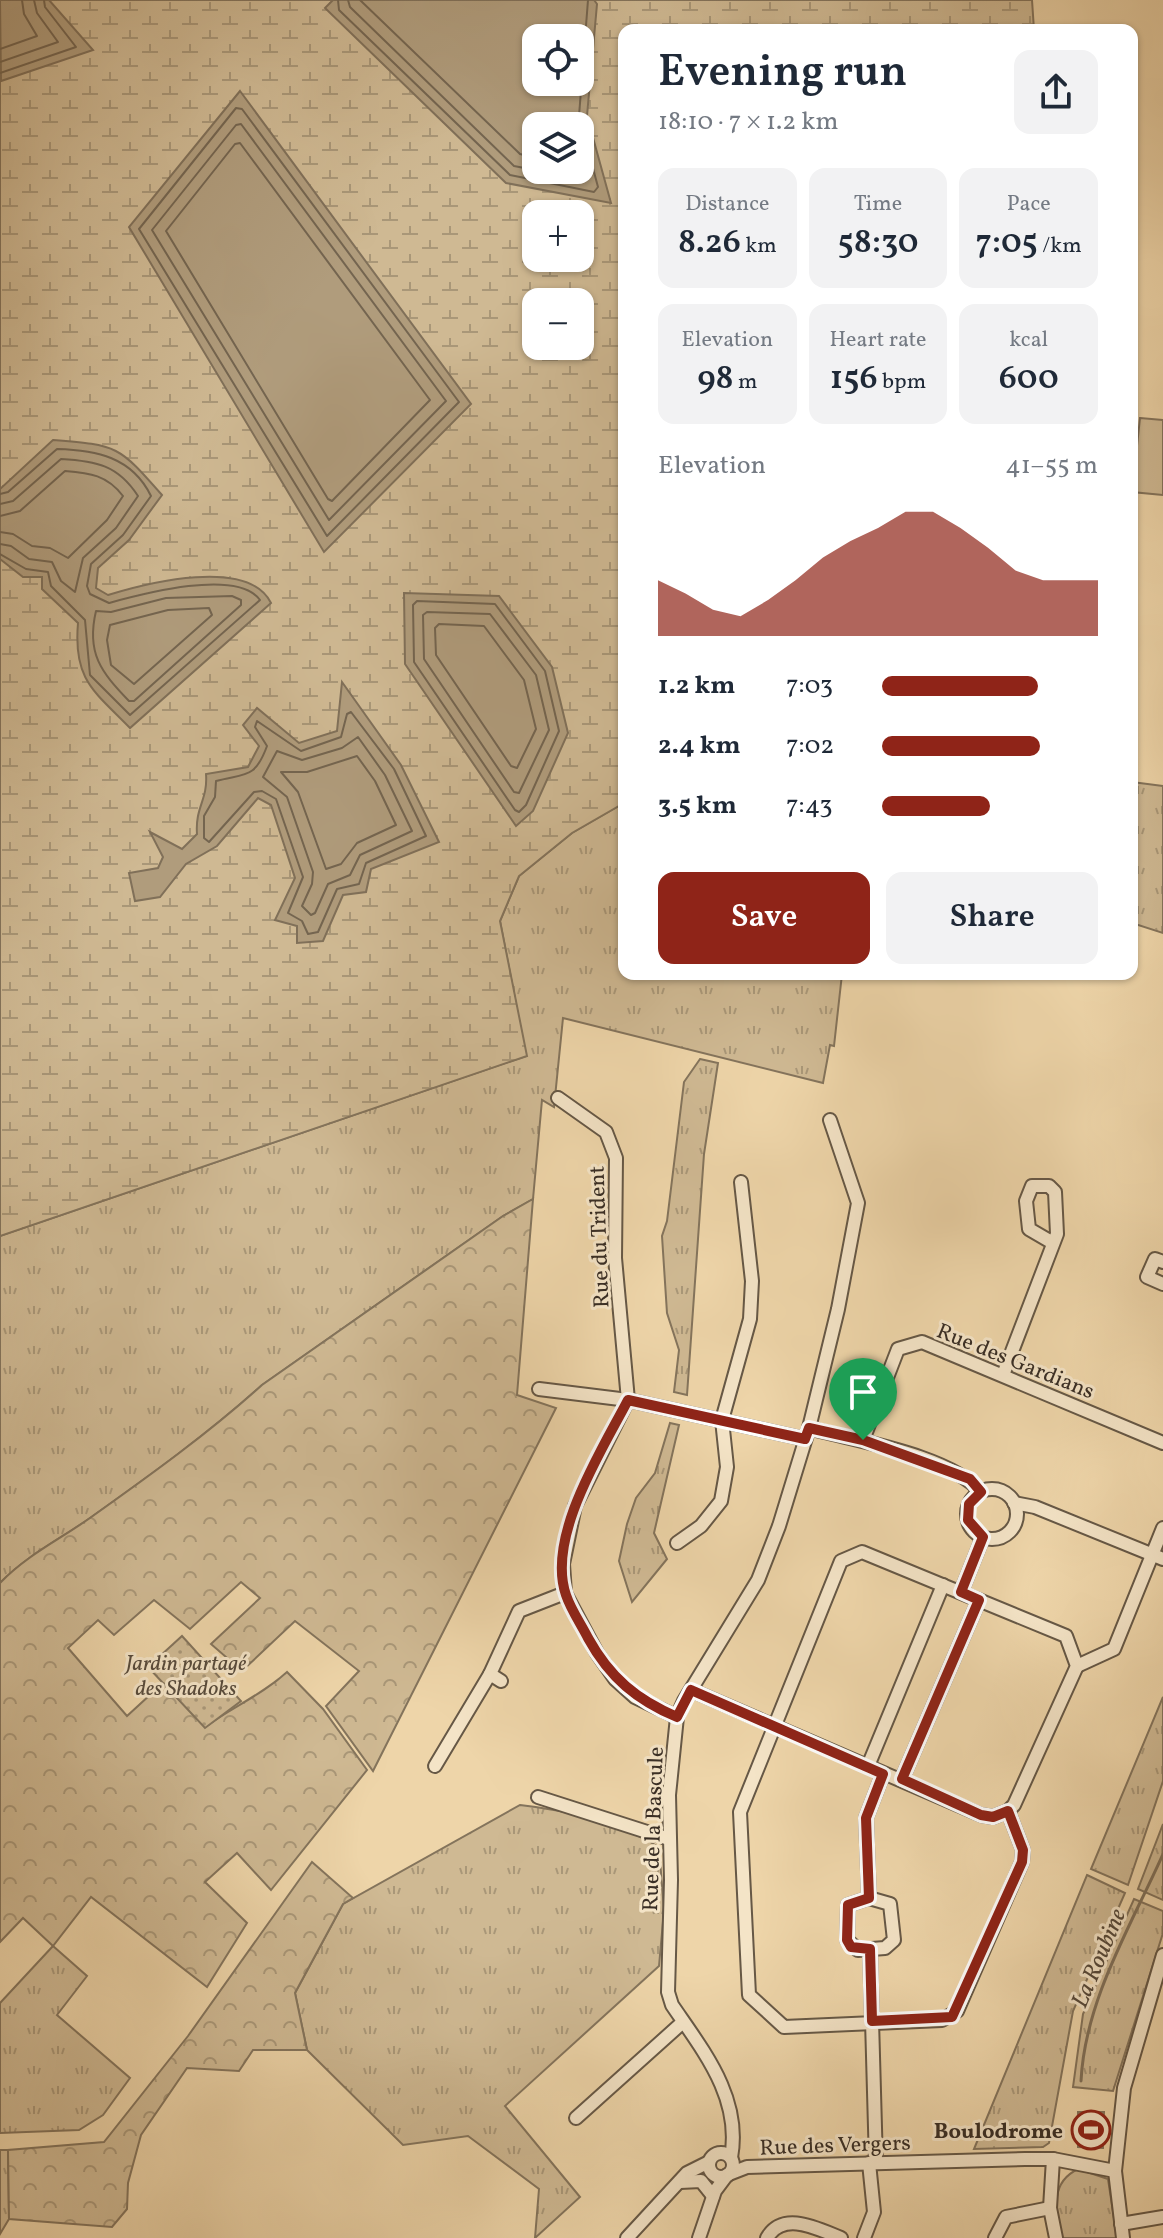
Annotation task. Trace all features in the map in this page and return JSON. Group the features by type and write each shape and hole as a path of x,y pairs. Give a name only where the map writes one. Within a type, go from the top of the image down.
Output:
{"street":[{"name":"Rue du Trident","path":"558,1098 606,1132 616,1158 615,1258 628,1400"},
{"name":"Rue de la Bascule","path":"722,2166 733,2132 720,2079 683,2022 668,1992 671,1763 677,1717 758,1580 807,1434 857,1218 858,1203 830,1120"},
{"path":"677,1543 701,1526 721,1501 727,1467 722,1420 750,1319 752,1281 741,1182"},
{"path":"1003,1375 1053,1243"},
{"path":"1163,1262 1155,1259 1147,1277 1163,1284"},
{"name":"Rue des Gardians","path":"863,1440 898,1349 922,1342 1163,1443"},
{"path":"539,1389 628,1400 722,1420 863,1440 970,1479 981,1492"},
{"path":"628,1400 575,1506 563,1564 565,1593 597,1653 615,1679 635,1697 677,1717"},
{"path":"981,1492 1002,1492 1014,1503 1017,1511 1013,1527 1000,1538 983,1537 968,1520 969,1504 981,1492"},
{"path":"1014,1503 1035,1507 1157,1557"},
{"path":"691,1690 883,1774 902,1779 981,1815 993,1817 1014,1805 1077,1666 1114,1649 1157,1557 1163,1528"},
{"path":"961,1592 983,1537"},
{"path":"1008,1811 1023,1850 1022,1862 957,2011 942,2020 784,2027 749,1995 740,1812 841,1561 862,1552 1066,1636 1077,1666"},
{"path":"868,1766 943,1585"},
{"path":"435,1766 496,1678 519,1611 565,1593"},
{"path":"902,1779 979,1600"},
{"path":"869,1898 866,1818 883,1774"},
{"path":"538,1797 669,1839"},
{"path":"869,1898 890,1904 894,1912 893,1945 870,1949 851,1947 847,1940 848,1905 869,1898"},
{"path":"864,2238 874,2212 870,1949"},
{"path":"1123,2238 1115,2171 1124,2088 1163,1955"},
{"path":"576,2118 683,2022"},
{"path":"1053,2159 1050,2208 1056,2238"},
{"name":"Rue des Vergers","path":"722,2166 1053,2159 1115,2171"},
{"path":"627,2238 698,2164 722,2166 699,2238"},
{"path":"680,2182 701,2181 714,2193"},
{"path":"995,2238 1006,2217 1050,2208"},
{"path":"1121,2224 1163,2217"},
{"path":"767,2238 785,2224 804,2223 841,2238"}],"green space":[{"path":"0,0 1032,0 1034,24 618,24 618,806 572,833 519,876 500,921 527,1056 0,1236"},
{"path":"1140,418 1163,420 1163,495 1138,493"},
{"path":"1138,783 1163,786 1163,933 1138,925"},
{"path":"618,806 618,980 841,980 834,1046 830,1045 823,1083 563,1018 554,1107 542,1100 533,1199 503,1216 262,1385 178,1454 32,1556 0,1583 0,1236 526,1056 500,921 519,876 572,833"},
{"path":"700,1059 718,1063 704,1154 687,1395 674,1392 679,1350 667,1313 662,1236 667,1221 684,1082"},
{"path":"533,1199 517,1395 556,1408 373,1771 326,1706 359,1671 295,1621 242,1671 211,1644 260,1598 241,1582 190,1629 154,1600 114,1635 98,1620 68,1648 127,1716 163,1683 205,1727 287,1672 323,1709 367,1770 271,1890 237,1853 205,1882 247,1923 207,1987 91,1897 53,1946 23,1918 0,1942 0,1583 32,1556 178,1454 262,1385 503,1216"},
{"path":"670,1423 679,1425 654,1533 667,1559 632,1602 619,1561 636,1498 655,1473"},
{"name":"Jardin partagé des Shadoks","path":"182,1636 241,1701 205,1728 148,1667"},
{"path":"1163,1697 1163,1781 1128,1885 1091,1869"},
{"path":"520,1805 592,1819 627,1831 659,1847 664,1910 659,1966 505,2106 580,2197 535,2238 539,2189 468,2136 403,2145 307,2050 295,1993 343,1904"},
{"path":"1163,1824 1163,1900 1138,1889"},
{"path":"312,1862 353,1898 343,1904 295,1993 307,2050 253,2050 239,2071 187,2068 141,2135 128,2183 127,2209 112,2227 9,2219 8,2150 104,2142 188,2036"},
{"path":"1087,1875 1125,1893 1073,2011 1049,2143 1043,2147 974,2149"},
{"path":"1134,1899 1163,1911 1163,1933 1113,2091 1073,2087 1083,2014"},
{"path":"53,1946 87,1976 57,2015 130,2078 103,2115 79,2130 0,2133 0,2003"},
{"name":"Boulodrome","path":"1078,2112 1104,2112 1103,2148 1078,2147"},
{"path":"0,2150 8,2150 9,2219 0,2234"},
{"path":"1078,2169 1108,2179 1117,2238 1061,2238 1057,2208 1059,2190 1062,2182"}],"water":[{"path":"0,0 49,0 93,50 1,81"},
{"path":"333,0 594,0 597,4 594,38 594,24 522,24 522,96 589,96 587,112 522,112 522,184 594,184 594,141 611,203 506,183 325,8"},
{"path":"240,91 471,404 324,552 129,227"},
{"path":"53,440 91,444 116,451 136,466 162,495 129,540 98,568 96,588 108,595 171,580 220,577 259,589 271,603 130,728 96,694 83,672 77,642 78,623 42,589 42,577 23,577 0,559 0,489"},
{"path":"404,593 499,596 552,667 568,733 533,811 516,826 405,664"},
{"path":"342,682 401,765 439,842 371,869 366,892 343,895 323,941 297,943 297,926 275,920 295,878 271,805 258,798 217,846 186,864 160,897 135,901 129,873 158,868 163,857 150,832 182,849 197,834 206,774 248,767 259,746 243,725 257,708 299,743 337,731"}],"waterway":[{"name":"La Roubine","path":"1081,2081 1084,2051 1100,1993 1163,1854"}],"place":[{"name":"Boulodrome","path":"1091,2130"}],"route":[{"path":"628,1400 805,1439 809,1428 863,1440 970,1479 981,1492 974,1497 967,1511 971,1527 983,1537 961,1592 979,1600 902,1779 981,1815 993,1817 1008,1811 1023,1850 1022,1862 957,2011 952,2017 942,2020 872,2021 870,1949 858,1950 851,1947 847,1940 848,1905 869,1898 866,1818 883,1774 691,1690 677,1717 635,1697 615,1679 597,1653 565,1593 563,1564 567,1531 575,1506 628,1400"}]}
